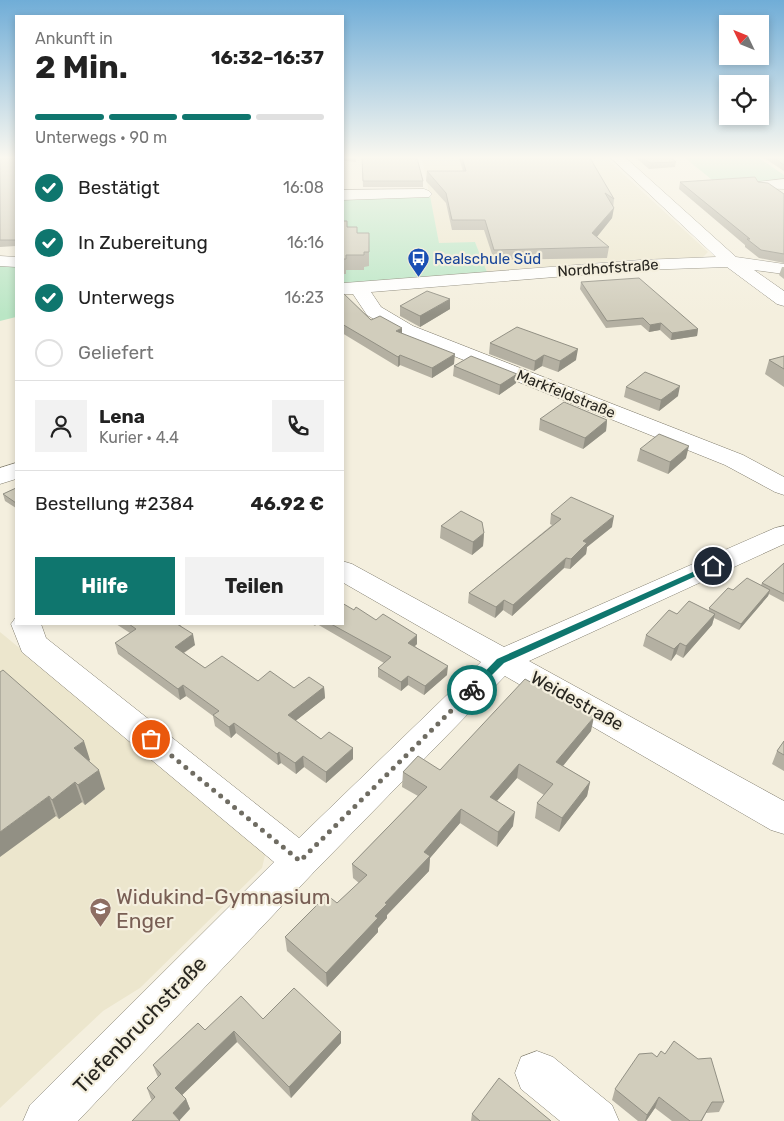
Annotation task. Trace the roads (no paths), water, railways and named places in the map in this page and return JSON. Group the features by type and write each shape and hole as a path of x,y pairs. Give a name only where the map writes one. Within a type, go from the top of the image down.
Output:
{"street":[{"path":"675,210 731,262 784,300"},
{"path":"0,261 15,262"},
{"name":"Nordhofstraße","path":"351,289 641,265 731,262 784,269"},
{"path":"756,281 784,276"},
{"name":"Markfeldstraße","path":"351,289 374,311 406,330 734,460 784,487"},
{"path":"0,477 15,470"},
{"name":"Tiefenbruchstraße","path":"46,1121 300,861 500,661 784,534"},
{"name":"Weidestraße","path":"344,571 500,661 551,686 784,819"},
{"path":"26,625 33,644 300,861"},
{"path":"536,1073 596,1121"}],"place":[{"name":"Realschule Süd","path":"418,278"},
{"name":"Widukind-Gymnasium Enger","path":"100,928"}]}
